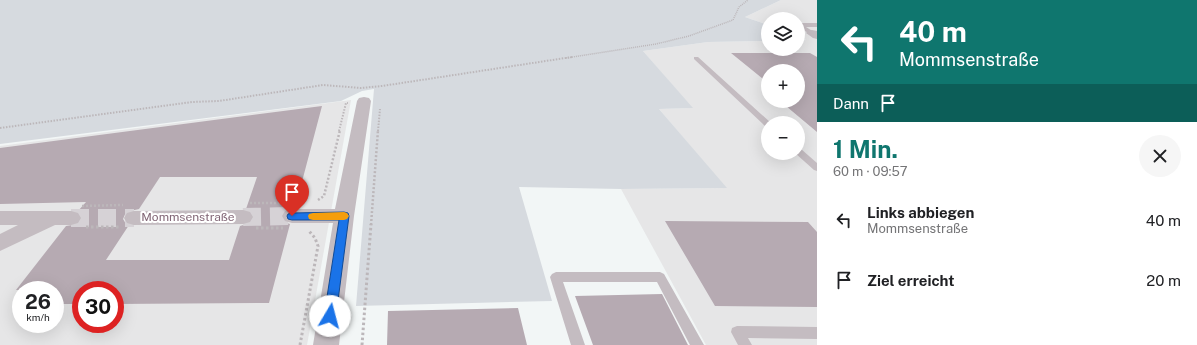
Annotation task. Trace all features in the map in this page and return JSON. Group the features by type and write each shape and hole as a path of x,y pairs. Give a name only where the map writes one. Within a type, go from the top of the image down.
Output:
{"street":[{"path":"326,345 344,216 364,101"},
{"path":"296,222 344,216"},
{"name":"Mommsenstraße","path":"134,218 243,217"},
{"path":"0,218 62,218 0,244"}],"lane":[{"path":"696,58 761,118"},
{"path":"805,157 817,168"},
{"path":"578,345 556,277 660,277 697,345"},
{"path":"745,345 737,332 817,333"}],"path":[{"path":"0,128 192,102 226,100 323,86 361,88 382,86 656,44 690,36 733,20 739,7 748,0"},
{"path":"312,202 324,196 346,103 380,99 362,345"},
{"path":"296,222 309,230 315,238 318,246 300,345"}],"shaded area":[{"path":"0,0 781,0 745,17 761,23 761,41 708,42 643,51 693,108 659,109 727,188 621,189 519,187 552,301 356,306 374,89 362,91 341,101 0,144"},
{"path":"781,0 817,0 817,345 706,345 621,189 726,188 659,109 692,108 643,51 708,42 761,41 761,56 805,56 805,12 761,12 761,23 745,17"},
{"path":"351,100 307,345 0,345 0,146"}],"building":[{"path":"731,53 761,53 761,56 805,56 805,53 810,53 817,57 817,132 805,122 805,116 798,116 788,108 805,108 805,64 761,64 761,77"},
{"path":"322,106 295,208 285,210 281,215 284,222 290,224 269,303 124,304 124,281 72,281 72,304 64,304 64,281 23,281 66,226 79,224 82,217 78,211 86,202 0,204 0,148","holes":["160,177 257,177 246,209 251,211 254,218 250,223 240,226 229,260 106,260 129,225 126,224 123,219 126,212 139,209"]},
{"path":"665,221 808,222 817,232 817,307 715,306"},
{"path":"662,294 688,345 593,345 575,296"},
{"path":"518,308 527,345 387,345 388,311"}],"tunnel":[{"path":"243,217 292,216"},
{"path":"71,218 134,218"}],"slow traffic":[{"path":"313,216 344,216"}],"route":[{"path":"292,216 344,216 330,316"}]}
